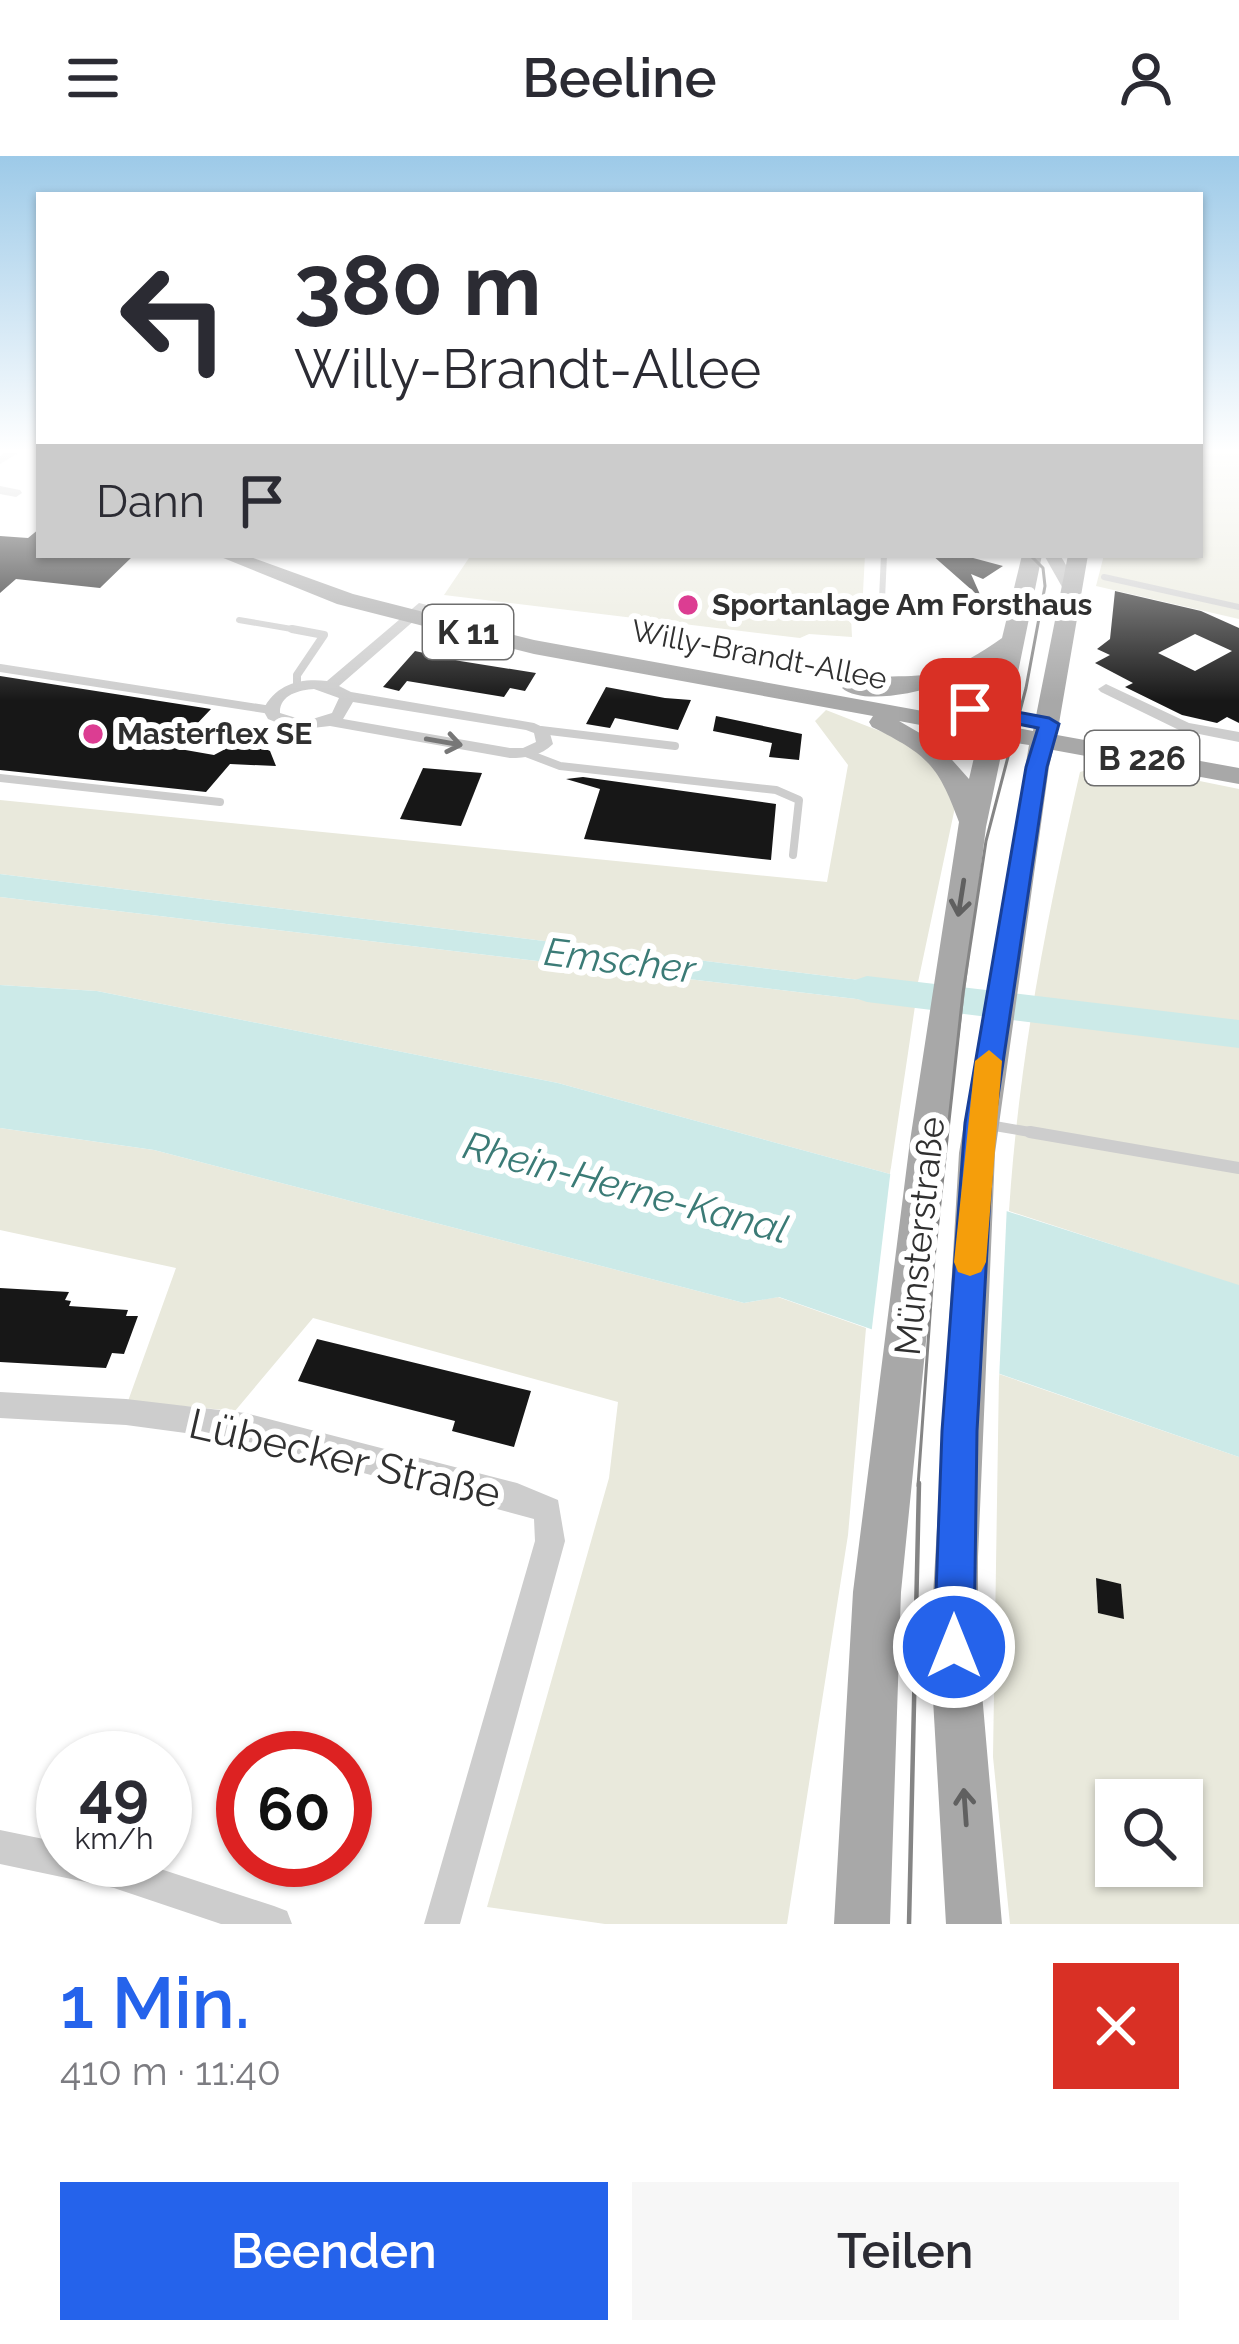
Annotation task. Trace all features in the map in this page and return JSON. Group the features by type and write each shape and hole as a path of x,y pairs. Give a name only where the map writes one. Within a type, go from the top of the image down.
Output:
{"main road":[{"name":"Willy-Brandt-Allee","path":"234,558 345,599 417,612"},
{"name":"Willy-Brandt-Allee","path":"275,558 417,612 534,646 1239,760"},
{"name":"Münsterstraße","path":"862,1924 877,1592 928,1141 972,827 1027,558"},
{"path":"1054,558 1072,590"},
{"name":"Münsterstraße","path":"974,1924 954,1647 959,1431 978,1138 1077,558"},
{"path":"849,696 956,677 1012,641"},
{"path":"849,696 936,753 967,794 972,827"},
{"name":"Willy-Brandt-Allee","path":"1047,732 1239,776"}],"street":[{"path":"331,685 417,612"},
{"path":"331,685 347,696 542,730 545,744 526,753 328,721 290,725 271,710 278,696 297,686 331,685"},
{"path":"1106,688 1185,727 1239,737"},
{"path":"328,721 341,713 347,696"},
{"name":"Lübecker Straße","path":"0,1405 126,1412 245,1427 517,1496 548,1510 550,1540 442,1924"},
{"path":"0,1847 36,1854"},
{"path":"162,1887 274,1924"}],"lane":[{"path":"882,599 884,558"},
{"path":"1104,577 1239,607"},
{"path":"238,620 324,635 297,675 297,686"},
{"path":"0,668 271,710"},
{"path":"542,730 675,746"},
{"path":"526,753 560,766 776,790 800,800 793,855"},
{"path":"0,778 220,802"},
{"path":"978,1138 1239,1168"}],"shaded area":[{"path":"1203,536 1239,536 1239,619 1096,586 1103,558 1203,558"},
{"name":"Sportanlage Am Forsthaus","path":"469,558 865,558 862,611 851,616 852,637 809,634 800,638 444,595"},
{"path":"826,710 913,744 958,793 917,987 0,874 0,800 827,882 848,765 815,721"},
{"path":"1111,763 1239,789 1239,1286 1009,1211 1036,990 1080,772"},
{"path":"0,897 915,1006 890,1174 558,1083 97,991 0,985"},
{"path":"0,1128 154,1150 744,1303 778,1297 866,1328 848,1535 787,1924 605,1924 487,1907 609,1478 618,1402 313,1318 235,1411 128,1401 176,1268 0,1230"},
{"path":"999,1374 1239,1457 1239,1924 1010,1924 993,1757"}],"water":[{"path":"0,874 917,987 915,1006 0,897"},
{"name":"Rhein-Herne-Kanal","path":"0,985 97,991 558,1083 890,1174 1239,1285 1239,1457 779,1297 744,1303 154,1150 0,1128"}],"pier":[{"path":"891,1168 1007,1204 999,1380 871,1336"}],"building":[{"path":"0,536 36,536 36,558 131,558 100,588 16,579 0,593"},
{"path":"935,558 973,558 1003,566 983,579 971,574 982,599"},
{"path":"1115,591 1201,611 1239,628 1239,723 1227,717 1217,723 1182,715 1125,687 1133,683 1095,663 1110,655 1097,649 1110,639","holes":["1195,634 1232,651 1195,671 1158,653"]},
{"path":"415,651 536,673 525,691 510,688 504,697 407,681 399,691 383,687"},
{"name":"Masterflex SE","path":"0,676 211,709 174,748 214,755 231,746 255,744 270,751 276,766 230,764 206,792 0,770"},
{"path":"606,687 691,700 678,730 615,718 610,728 586,724"},
{"path":"716,716 802,734 799,760 769,757 772,743 713,731"},
{"name":"Masterflex SE","path":"423,768 482,773 461,826 400,819"},
{"path":"583,777 776,804 771,860 584,839 600,789 566,779"},
{"path":"0,1288 69,1292 65,1300 71,1301 69,1306 128,1310 126,1316 138,1316 124,1354 112,1353 106,1368 0,1362"},
{"path":"317,1339 531,1391 514,1447 452,1431 455,1421 298,1381"},
{"path":"1096,1578 1121,1584 1124,1619 1098,1613"}],"waterway":[{"name":"Emscher","path":"867,989 1239,1034"}],"tram line":[{"path":"918,1486 934,1258 963,993 986,841 1026,688 1045,586 1043,568 1033,558"},
{"path":"909,1924 919,1483"}],"slow traffic":[{"path":"970,1262 976,1153 989,1061"}],"place":[{"name":"Sportanlage Am Forsthaus","path":"688,605"},
{"name":"Masterflex SE","path":"93,734"}],"route":[{"path":"954,1647 959,1431 976,1153 1036,767 1049,724 970,709"}]}
